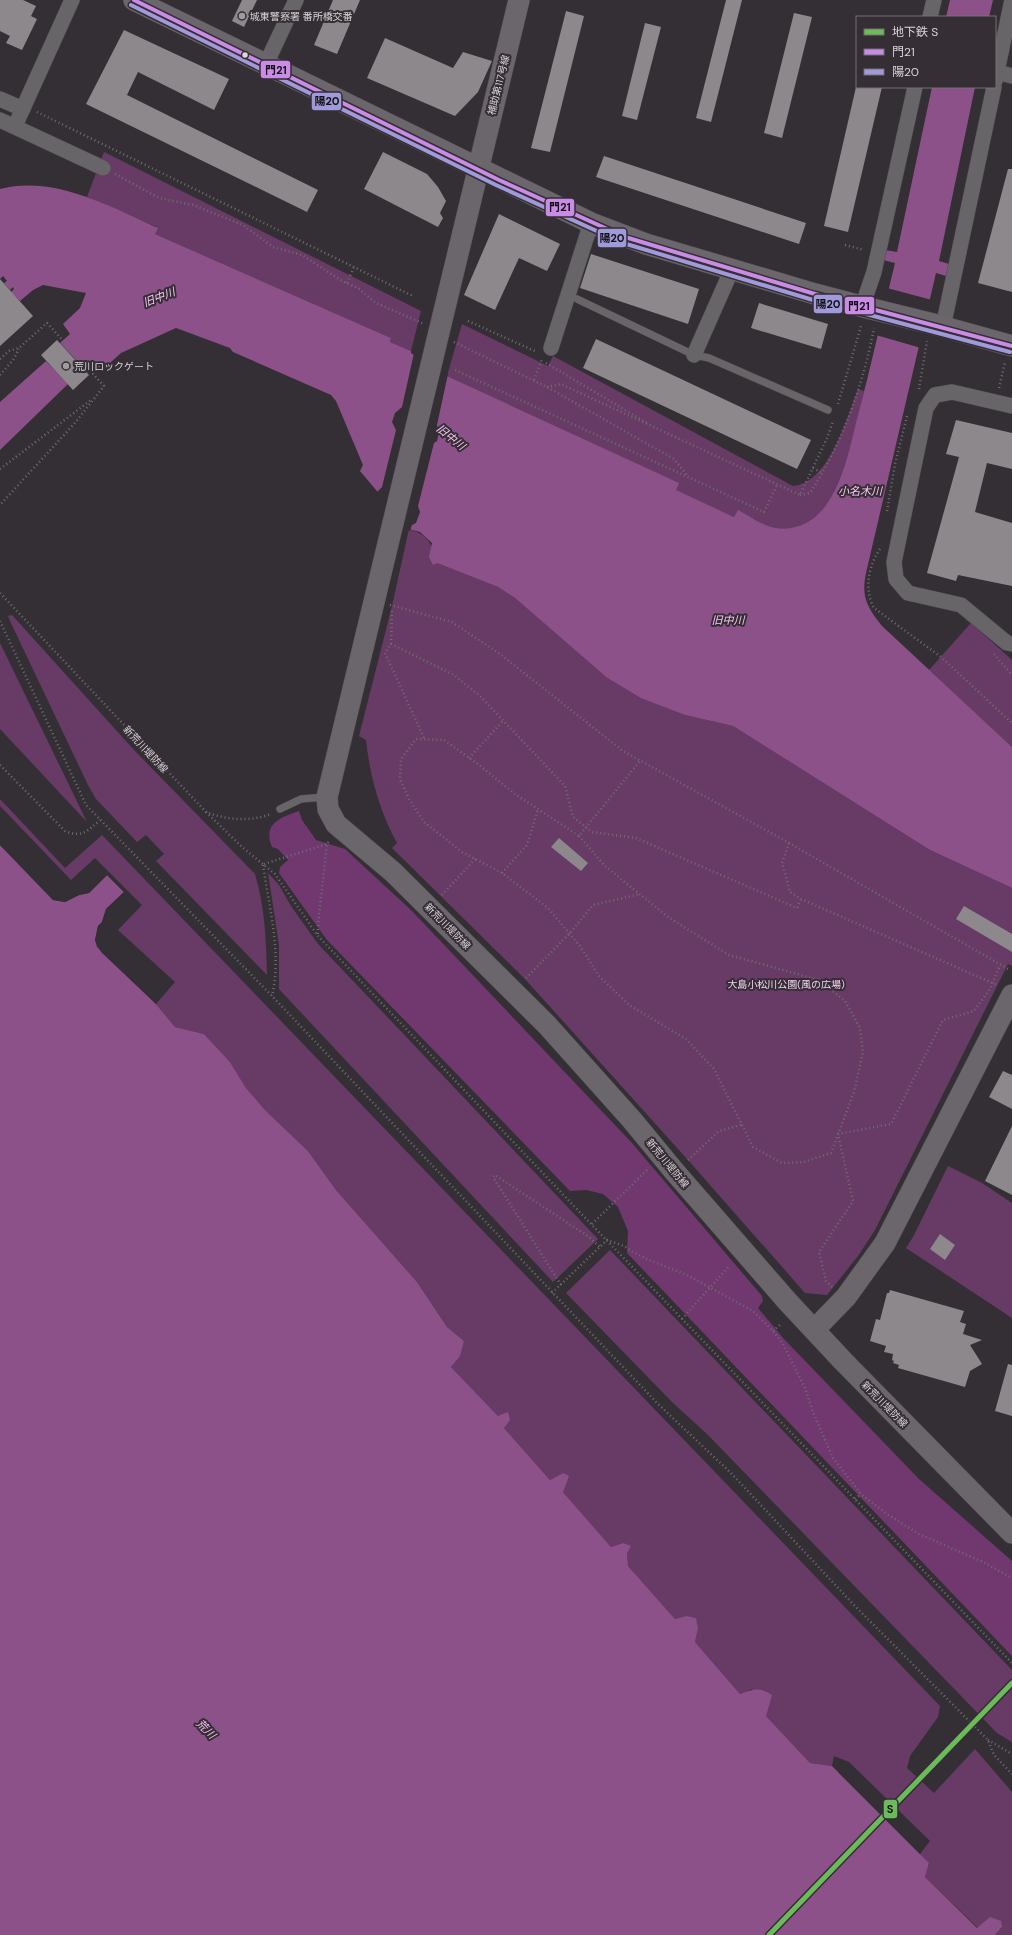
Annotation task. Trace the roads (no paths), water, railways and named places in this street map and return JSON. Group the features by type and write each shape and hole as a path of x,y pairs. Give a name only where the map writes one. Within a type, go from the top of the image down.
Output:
{"street":[{"path":"15,126 72,0"},
{"path":"134,0 591,223 646,244 732,269 866,316 940,326 1012,346"},
{"path":"266,64 296,0"},
{"name":"補助第117号線","path":"432,335 478,169 519,0"},
{"path":"930,16 934,0"},
{"path":"1012,0 996,76 1012,76"},
{"path":"866,316 874,272 915,88"},
{"path":"940,326 994,88"},
{"path":"0,99 23,108"},
{"path":"0,120 103,168"},
{"path":"547,353 591,223"},
{"path":"694,355 732,269"},
{"name":"新荒川堤防線","path":"432,335 379,601 327,797 328,809 336,824 393,872 430,907 547,1025 632,1120 674,1171 814,1330 1012,1533"},
{"path":"1012,406 952,392 935,395 926,408 894,562 896,579 908,593 960,605 1007,643 1012,644"},
{"path":"814,1330 846,1296 885,1243 1004,1028 1007,991"}],"lane":[{"path":"577,299 694,355 709,358 828,410"},
{"path":"280,809 301,799 327,797"}],"water":[{"path":"950,0 993,0 989,16 946,16"},
{"name":"旧中川","path":"932,88 975,88 939,261 949,264 946,276 936,273 866,573 864,589 866,601 872,613 882,626 1012,747 1012,888 930,850 733,726 685,715 641,698 606,677 515,598 498,587 437,563 433,565 429,557 432,543 420,532 409,529 360,471 363,465 336,401 331,395 233,352 230,348 176,328 121,353 101,371 95,363 87,372 60,343 70,334 63,324 80,308 86,293 43,285 33,290 20,301 11,292 14,289 13,287 10,290 4,283 7,281 3,276 0,279 0,189 20,186 41,186 61,189 101,202 158,228 155,234 391,338 390,342 411,351 411,353 447,376 679,483 676,490 734,517 738,510 763,524 784,529 796,527 816,517 832,496 837,486 852,441 895,263 883,260 885,250 897,252"},
{"path":"46,361 68,384 0,450 0,402"},
{"name":"荒川","path":"0,845 53,900 65,902 79,895 89,893 107,875 124,892 106,909 102,922 98,926 95,940 101,952 156,1004 175,1027 204,1034 230,1062 246,1088 265,1110 308,1151 336,1190 417,1282 447,1327 464,1341 460,1356 451,1367 498,1416 508,1412 510,1420 504,1428 550,1480 563,1473 569,1476 563,1492 611,1547 623,1543 631,1546 627,1553 628,1566 675,1619 686,1616 696,1618 698,1629 695,1642 740,1694 760,1690 772,1695 766,1716 810,1763 832,1766 929,1863 925,1877 977,1928 990,1917 1001,1921 1002,1927 995,1935 0,1935"}],"metro line":[{"name":"S","path":"769,1935 1012,1683"}],"place":[{"name":"城東警察署 番所橋交番","path":"242,16"},
{"name":"荒川ロックゲート","path":"66,366"}],"water label":[{"name":"小名木川","path":"860,491"}],"park label":[{"name":"大島小松川公園(風の広場)","path":"786,984"}]}
